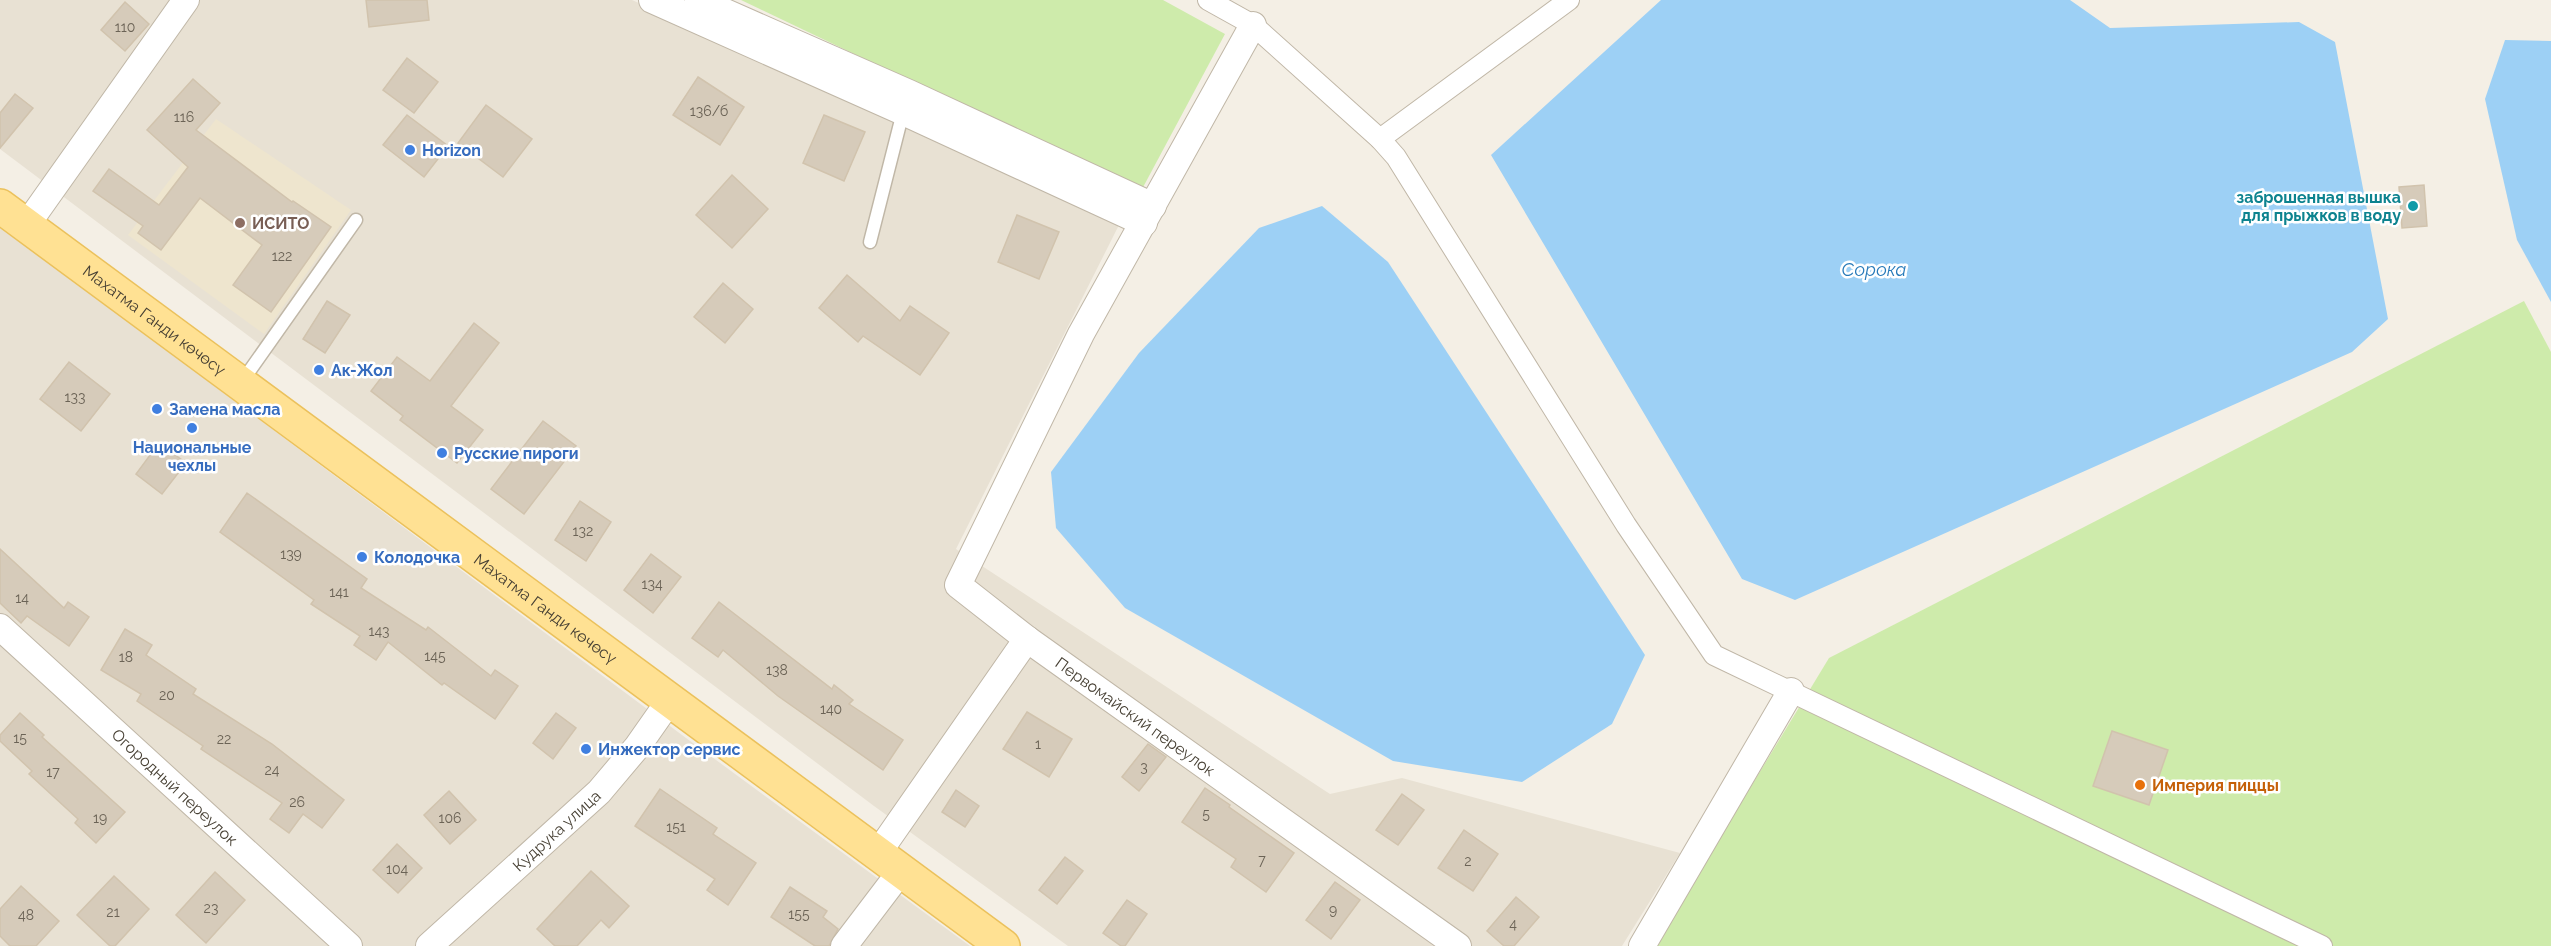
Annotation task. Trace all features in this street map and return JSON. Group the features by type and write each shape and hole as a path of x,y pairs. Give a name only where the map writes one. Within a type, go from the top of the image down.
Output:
{"main road":[{"name":"Махатма Ганди көчөсү","path":"0,206 1003,946"}],"street":[{"path":"26,226 186,0"},
{"path":"652,0 903,112 1149,214"},
{"path":"698,0 909,93 1149,214"},
{"path":"1208,0 1253,25 1380,139 1396,157 1626,525 1714,655 2322,946"},
{"path":"1380,139 1569,0"},
{"path":"1149,214 1253,25"},
{"name":"Первомайский переулок","path":"1149,214 1082,334 958,585 1027,639 1458,946"},
{"name":"Огородный переулок","path":"0,627 349,946"},
{"path":"844,946 889,862 1027,639"},
{"path":"1642,946 1791,691"},
{"name":"Кудрука улица","path":"429,946 599,792 637,747 670,700"}],"lane":[{"path":"870,242 903,112"},
{"path":"240,384 356,220"}],"shaded area":[{"path":"0,0 632,0 1122,219 956,549 1330,794 1402,778 1680,853 1622,946 1068,946 874,806 0,149"},
{"name":"ИСИТО","path":"216,119 351,210 264,334 128,235"},
{"path":"0,226 686,738 970,946 0,946"}],"green space":[{"path":"741,0 1163,0 1225,34 1141,191"},
{"path":"2524,301 2551,352 2551,946 1654,946 1829,658"}],"water":[{"name":"Сорока","path":"1661,0 2070,0 2110,28 2299,22 2335,42 2388,319 2352,352 1795,600 1742,579 1491,155"},
{"path":"2505,40 2551,41 2551,302 2517,240 2485,99"},
{"path":"1322,206 1388,262 1645,655 1612,724 1522,782 1393,761 1125,608 1056,528 1051,472 1139,353 1259,228"}],"building":[{"path":"366,0 427,0 429,20 369,27"},
{"path":"125,2 149,24 125,51 101,30"},
{"path":"407,58 438,82 414,113 383,90"},
{"path":"698,77 744,107 720,145 673,115"},
{"path":"193,79 220,103 196,130 292,202 331,227 271,312 233,285 262,245 200,198 161,250 138,233 143,226 93,191 109,169 159,205 188,167 147,130"},
{"path":"15,94 33,108 0,148 0,113"},
{"path":"486,105 532,139 503,177 458,143"},
{"path":"407,115 448,146 424,177 383,145"},
{"path":"824,115 865,132 844,181 803,163"},
{"path":"732,175 768,209 732,248 696,215"},
{"name":"заброшенная вышка для прыжков в воду","path":"2424,185 2427,226 2402,228 2399,187"},
{"path":"1017,215 1059,232 1039,279 998,262"},
{"path":"847,275 900,321 910,306 949,333 920,375 863,336 858,342 819,308"},
{"path":"723,283 753,309 725,343 694,317"},
{"path":"327,301 350,315 325,353 303,339"},
{"path":"474,323 499,343 451,406 483,430 457,463 400,420 403,416 371,391 397,357 430,381"},
{"path":"69,362 110,394 81,431 40,399"},
{"path":"543,421 576,446 524,514 491,489"},
{"path":"159,443 186,463 162,494 136,474"},
{"path":"247,493 367,579 361,588 426,630 428,627 491,676 495,670 518,686 495,719 444,683 442,685 388,642 376,660 354,645 360,636 311,604 314,600 220,532"},
{"path":"580,501 611,522 586,561 555,540"},
{"path":"0,549 64,608 68,602 89,617 69,646 27,616 21,623 0,603"},
{"path":"651,554 681,577 653,613 624,590"},
{"path":"719,602 832,689 834,685 853,700 849,704 903,740 883,770 778,696 723,650 718,657 692,638"},
{"path":"125,629 152,645 146,655 196,689 193,694 272,744 344,800 322,828 303,814 289,833 270,819 282,803 201,749 203,746 137,701 141,694 101,670"},
{"path":"1027,712 1072,739 1049,777 1003,749"},
{"path":"20,713 44,735 42,737 125,812 96,843 75,823 78,819 29,774 32,771 0,741 0,735"},
{"path":"556,713 576,728 553,759 533,743"},
{"path":"2112,731 2168,750 2149,805 2093,786"},
{"path":"1148,744 1166,757 1139,791 1122,777"},
{"path":"1205,788 1294,853 1266,892 1231,867 1236,859 1182,822"},
{"path":"660,789 717,828 713,834 756,863 728,905 707,890 715,879 635,826"},
{"path":"956,790 979,806 965,827 942,812"},
{"path":"449,791 476,820 450,844 424,815"},
{"path":"1402,794 1424,810 1398,845 1376,830"},
{"path":"1464,830 1498,854 1473,891 1438,868"},
{"path":"397,844 422,868 398,893 373,870"},
{"path":"1065,857 1083,871 1057,904 1039,890"},
{"path":"591,871 629,906 609,928 601,920 577,946 555,946 537,929"},
{"path":"215,872 245,900 206,943 176,915"},
{"path":"114,876 149,909 115,946 110,946 77,915"},
{"path":"1335,882 1360,900 1331,939 1306,920"},
{"path":"21,886 59,921 36,946 10,946 0,936 0,909"},
{"path":"790,887 827,911 823,917 838,929 829,946 815,946 771,917"},
{"path":"1516,897 1539,917 1514,946 1504,946 1487,931"},
{"path":"1127,900 1147,914 1125,946 1121,946 1103,933"}],"place":[{"name":"Horizon","path":"410,150"},
{"name":"заброшенная вышка для прыжков в воду","path":"2413,206"},
{"name":"ИСИТО","path":"240,223"},
{"name":"Ак-Жол","path":"319,370"},
{"name":"Замена масла","path":"157,409"},
{"name":"Национальные чехлы","path":"192,428"},
{"name":"Русские пироги","path":"442,453"},
{"name":"Колодочка","path":"362,557"},
{"name":"Инжектор сервис","path":"586,749"},
{"name":"Империя пиццы","path":"2140,785"}]}
